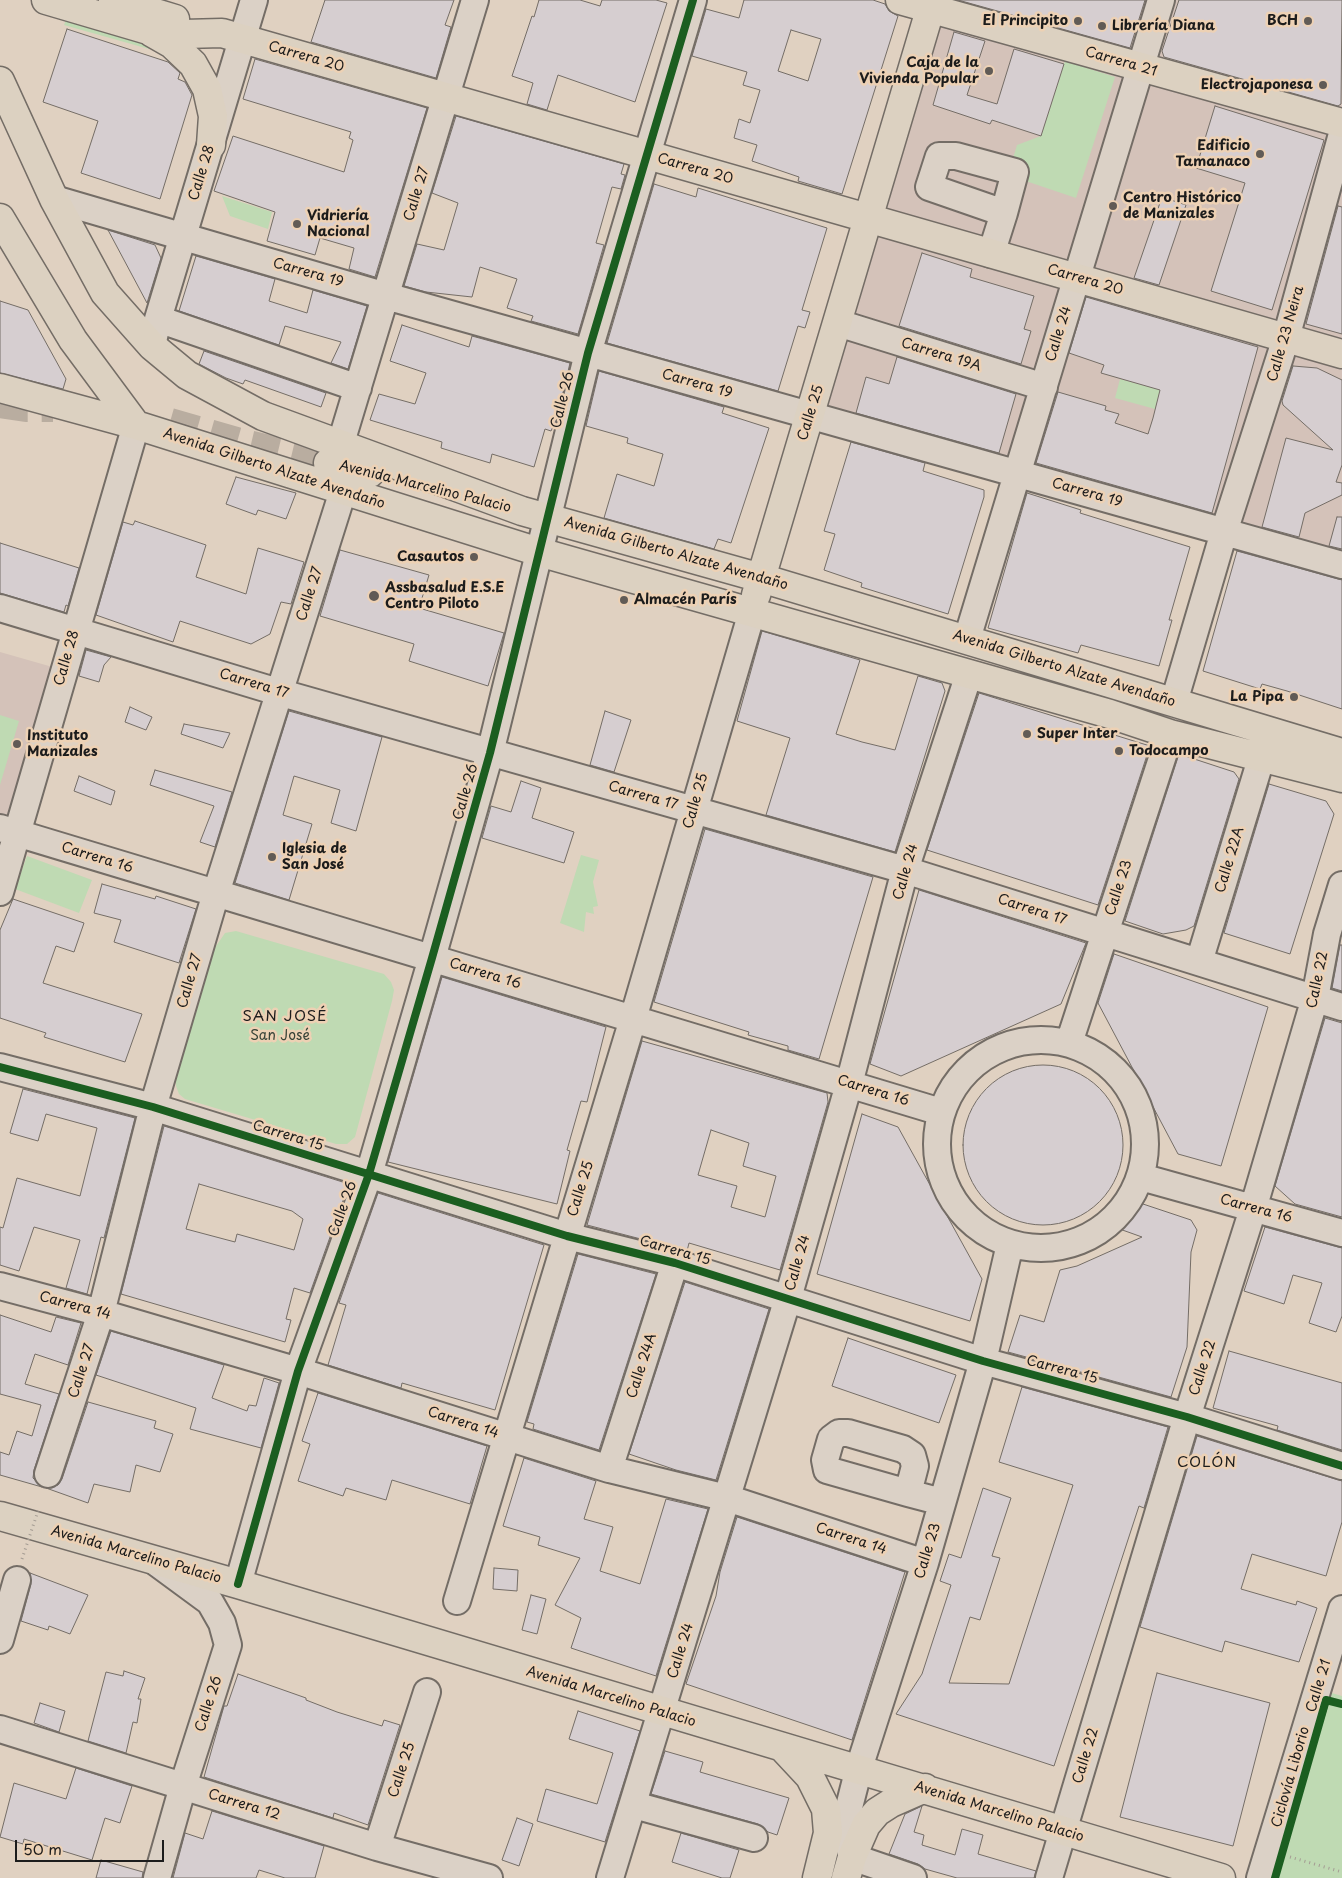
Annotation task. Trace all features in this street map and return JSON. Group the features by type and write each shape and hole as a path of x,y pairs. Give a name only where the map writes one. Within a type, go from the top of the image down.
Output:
{"main road":[{"name":"Carrera 20","path":"46,0 116,12 148,30 232,36 1342,354"},
{"name":"Carrera 21","path":"900,0 931,4 1140,68 1342,123"},
{"name":"Calle 25","path":"752,612 931,4"},
{"path":"116,12 232,36"},
{"path":"148,30 172,44 193,64 207,89 213,116 211,145"},
{"name":"Avenida Gilberto Alzate Avendaño","path":"0,81 54,199 104,293 152,346 187,375 334,454 534,514 761,578 1174,702 1337,763"},
{"path":"0,218 73,340 136,425"},
{"path":"0,388 136,425"},
{"name":"Avenida Gilberto Alzate Avendaño","path":"136,425 539,552 968,674 1170,734 1261,759 1337,763"},
{"name":"Avenida Marcelino Palacio","path":"0,1516 238,1584 662,1713 859,1768 1063,1832 1221,1878"},
{"path":"782,1747 810,1776 826,1809 828,1833 817,1878"},
{"path":"849,1867 866,1825 877,1812 891,1803 925,1788"}],"street":[{"name":"Calle 28","path":"152,346 158,319 211,145 232,36 254,0"},
{"name":"Calle 27","path":"334,454 358,388 476,0"},
{"name":"Calle 26","path":"238,1584 298,1371 369,1174 432,958 490,753 539,552 534,514 588,353 694,0"},
{"name":"Calle 24","path":"967,639 1160,0"},
{"name":"Calle 23 Neira","path":"1224,532 1286,338 1342,134"},
{"name":"Carrera 19","path":"54,199 386,296 1342,565"},
{"path":"991,254 1004,213"},
{"path":"158,319 358,388"},
{"name":"Carrera 19A","path":"838,323 1044,386"},
{"name":"Calle 28","path":"0,892 9,831 75,629 136,425"},
{"name":"Calle 27","path":"48,1474 101,1313 153,1107 216,893 343,491"},
{"path":"1174,702 1224,532"},
{"name":"Carrera 17","path":"0,608 75,629 278,692 905,870 1104,934 1342,1007"},
{"name":"Calle 25","path":"457,1601 508,1438 633,1019 752,612"},
{"name":"Calle 24","path":"610,1878 634,1805 788,1298 849,1084 905,870 968,674"},
{"name":"Calle 23","path":"1069,1043 1170,734"},
{"name":"Calle 22A","path":"1199,962 1261,759"},
{"name":"Carrera 16","path":"9,831 941,1112"},
{"name":"Calle 22","path":"1049,1878 1188,1417 1254,1209 1334,936 1342,885"},
{"path":"1037,1039 1069,1043 1100,1057 1125,1080 1141,1111 1146,1144 1141,1178 1129,1202 1112,1222 1089,1237 1064,1246 1037,1248 1010,1244 974,1224 948,1192 936,1152 941,1112 955,1083 978,1060 1006,1045 1037,1039"},
{"name":"Carrera 15","path":"0,1067 153,1107 567,1236 675,1263 984,1361 1188,1417 1342,1466"},
{"name":"Carrera 16","path":"1141,1178 1342,1233"},
{"name":"Calle 23","path":"849,1867 846,1825 859,1768 925,1563 984,1361 1010,1244"},
{"name":"Calle 24A","path":"609,1469 675,1263"},
{"name":"Carrera 14","path":"0,1286 101,1313 298,1371 609,1469 727,1498 925,1563"},
{"path":"908,1493 942,1502"},
{"name":"Calle 26","path":"151,1559 210,1602 222,1623 228,1645 182,1786 158,1878"},
{"path":"0,1640 19,1570"},
{"name":"Calle 21","path":"1260,1878 1332,1678 1342,1609"},
{"name":"Calle 25","path":"377,1847 426,1692"},
{"name":"Carrera 12","path":"0,1729 377,1847 489,1878"},
{"path":"634,1805 754,1838"},
{"path":"849,1867 913,1878"}],"path":[{"path":"19,1570 38,1511"},
{"path":"1270,1850 1342,1872"}],"shaded area":[{"name":"Centro Histórico de Manizales","path":"943,0 1342,0 1342,551 826,412"},
{"name":"Instituto Manizales","path":"0,652 56,668 12,822 0,819"}],"green space":[{"path":"72,4 156,29 149,49 64,25"},
{"path":"1065,61 1115,77 1076,198 1008,175 1017,145 1041,136"},
{"path":"222,196 272,212 268,229 230,216"},
{"path":"1120,379 1160,390 1155,409 1115,398"},
{"path":"0,715 19,721 0,785"},
{"path":"581,855 599,860 593,882 598,906 593,907 594,914 586,912 584,932 560,923"},
{"path":"27,856 92,880 79,913 15,889"},
{"name":"San José","path":"236,931 384,974 391,982 394,990 392,1001 355,1137 347,1144 336,1144 185,1099 179,1094 176,1086 176,1076 214,949 225,933"},
{"path":"1325,1691 1342,1696 1342,1878 1273,1878"}],"building":[{"path":"325,0 454,0 445,25 451,27 436,78 311,42"},
{"path":"539,0 580,0 600,6 602,0 656,0 667,3 635,102 558,75 547,110 527,104 533,83 512,76"},
{"path":"744,0 873,0 885,4 889,11 898,16 842,194 798,181 799,177 752,161 757,145 734,138 739,119 750,123 760,90 743,85 747,72 692,56 706,9 739,18","holes":["791,30 821,39 808,81 778,71"]},
{"path":"958,0 1145,0 1130,48"},
{"path":"1179,0 1342,0 1341,104 1338,106 1164,57 1162,51"},
{"path":"67,29 168,62 180,73 178,79 185,82 192,95 160,199 81,173 98,121 43,102"},
{"path":"954,32 985,41 967,95 997,104 1014,49 1064,64 1041,136 992,120 990,124 933,105"},
{"path":"255,59 427,108 375,277 349,269 354,248 320,238 315,255 267,241 275,212 214,191 233,136 344,172 353,140 349,138 351,132 243,99"},
{"path":"1215,106 1324,140 1272,310 1211,291 1245,183 1196,168"},
{"path":"456,116 624,164 621,174 625,175 621,189 612,187 596,243 604,245 578,334 531,321 533,316 507,308 517,279 480,267 472,297 426,292 404,286 417,244 444,250 458,203 432,193"},
{"path":"654,184 696,197 698,188 827,228 802,310 810,312 805,328 798,326 778,391 607,343"},
{"path":"1162,197 1186,205 1159,285 1134,278"},
{"path":"1338,206 1342,207 1342,334 1306,324"},
{"path":"108,230 155,245 161,258 147,303"},
{"path":"922,253 972,269 970,277 1034,296 1024,329 1031,331 1021,364 899,326"},
{"path":"196,256 275,279 269,301 307,313 313,290 367,306 348,369 331,363 341,342 285,326 279,345 179,311"},
{"path":"1086,297 1258,347 1212,513 1036,463 1058,392 1106,406 1105,410 1119,414 1115,423 1148,434 1153,418 1160,390 1101,373 1104,365 1069,353"},
{"path":"0,301 28,310 66,379 63,389 0,373"},
{"path":"402,325 469,347 472,336 570,363 557,418 551,431 545,429 534,467 492,454 490,463 441,448 442,442 370,420 379,394 415,404 426,373 390,361"},
{"path":"204,351 326,393 321,407 245,380 243,384 226,378 199,364"},
{"path":"897,357 1016,394 999,453 856,413 866,377 889,384"},
{"path":"1293,366 1317,368 1342,380 1342,465 1336,482 1342,483 1342,495 1305,513 1299,537 1262,527 1286,438 1333,450 1283,405 1282,401"},
{"path":"599,371 724,407 722,413 769,428 731,543 718,539 714,549 604,518 617,474 654,486 663,454 627,443 628,438 586,426"},
{"path":"851,442 925,463 923,471 984,490 984,497 948,614 861,587 862,583 824,570 835,534 824,531"},
{"path":"236,477 296,493 286,519 258,510 256,515 226,504"},
{"path":"1027,493 1081,510 1080,513 1190,547 1169,620 1172,620 1159,666 1081,645 1078,653 988,628"},
{"path":"1337,517 1342,517 1342,549 1329,546"},
{"path":"135,521 206,545 196,577 246,594 258,548 304,562 291,604 281,602 270,634 251,644 180,621 173,642 96,615 123,522 133,525"},
{"path":"0,543 79,568 68,606 66,605 64,612 0,593"},
{"path":"340,550 429,575 419,608 504,633 488,686 409,661 414,644 320,616"},
{"path":"1237,551 1342,580 1342,709 1262,684 1260,689 1203,671"},
{"path":"762,631 860,660 836,734 862,742 895,750 918,676 942,683 945,691 895,852 766,815 790,738 737,721"},
{"path":"86,650 111,657 104,665 99,682 79,676"},
{"path":"979,693 1150,746 1098,905 927,850"},
{"path":"130,707 152,717 146,730 125,722"},
{"path":"289,711 382,737 356,831 331,823 340,790 294,776 283,815 312,824 289,900 235,883"},
{"path":"605,711 631,720 614,772 590,765"},
{"path":"184,724 230,733 223,748 181,734"},
{"path":"1179,754 1234,772 1239,779 1194,926 1186,930 1163,934 1125,921"},
{"path":"155,770 232,792 215,847 200,842 214,806 150,785"},
{"path":"79,776 115,791 111,805 74,791"},
{"path":"521,781 541,788 532,818 574,832 564,863 482,838 491,806 511,812"},
{"path":"1269,784 1326,801 1334,814 1290,954 1224,933"},
{"path":"705,829 873,877 819,1059 788,1050 788,1046 748,1035 749,1032 654,1002"},
{"path":"102,884 155,899 156,896 196,909 179,963 114,942 121,920 94,913"},
{"path":"919,890 1086,943 1061,1004 901,1076 870,1064"},
{"path":"13,899 84,923 74,952 56,946 43,983 142,1014 125,1062 44,1037 46,1033 0,1018 0,930"},
{"path":"1340,945 1342,945 1342,991 1332,988"},
{"path":"1114,954 1268,1007 1221,1166 1178,1154 1098,1003"},
{"path":"442,977 606,1027 587,1102 581,1101 567,1150 570,1151 557,1204 388,1162"},
{"path":"1325,1018 1342,1023 1342,1217 1295,1204 1275,1186"},
{"path":"642,1041 827,1093 828,1102 780,1270 689,1243 687,1251 587,1225","holes":["711,1130 749,1143 743,1166 776,1176 765,1217 731,1207 737,1186 698,1175"]},
{"path":"1051,1065 1081,1074 1100,1088 1110,1100 1117,1114 1122,1129 1122,1161 1117,1176 1110,1190 1100,1202 1088,1212 1066,1222 1051,1225 1035,1225 1020,1222 998,1212 976,1190 964,1161 963,1137 966,1122 976,1100 998,1078 1027,1066"},
{"path":"23,1089 135,1118 104,1238 101,1237 87,1294 66,1288 80,1240 34,1227 19,1271 0,1265 0,1227 3,1228 17,1178 80,1196 97,1128 46,1114 38,1141 10,1133"},
{"path":"862,1114 898,1127 982,1279 970,1321 817,1274"},
{"path":"164,1126 349,1184 310,1293 294,1288 286,1319 291,1320 285,1342 121,1294","holes":["199,1184 292,1211 303,1219 294,1250 237,1234 235,1242 186,1229"]},
{"path":"378,1193 544,1245 495,1410 402,1383 401,1388 328,1365 346,1305 339,1303"},
{"path":"1137,1202 1191,1220 1197,1230 1191,1252 1187,1347 1171,1397 1008,1352 1020,1315 1044,1322 1060,1270 1077,1266 1142,1237 1114,1227 1123,1210"},
{"path":"1265,1227 1342,1248 1342,1316 1336,1332 1309,1323 1322,1283 1293,1275 1284,1304 1244,1291"},
{"path":"578,1254 656,1274 599,1450 533,1429 534,1424 527,1422"},
{"path":"685,1282 769,1309 716,1480 676,1470 629,1454"},
{"path":"0,1315 51,1332 56,1317 81,1323 68,1365 35,1354 25,1384 59,1394 34,1470 33,1478 42,1487 0,1475 0,1452 9,1455 17,1431 32,1436 41,1405 0,1394"},
{"path":"111,1331 224,1365 212,1398 247,1411 249,1405 256,1406 264,1378 279,1383 261,1448 190,1429 196,1408 96,1375"},
{"path":"848,1338 956,1375 939,1423 832,1386"},
{"path":"1229,1351 1342,1383 1342,1450 1277,1430 1278,1426 1213,1408"},
{"path":"1022,1387 1168,1427 1144,1508 1139,1506 1054,1766 896,1714 922,1674 951,1585 940,1581 949,1554 961,1558 983,1488 1011,1498 992,1556 1000,1558 980,1620 970,1617 949,1683 1009,1684 1073,1485 999,1462"},
{"path":"318,1393 487,1446 470,1504 392,1480 386,1500 346,1488 343,1496 298,1481 310,1444 302,1441"},
{"path":"88,1402 156,1421 154,1428 173,1434 160,1472 136,1465 130,1492 94,1484 88,1503 46,1488 58,1485 62,1479"},
{"path":"1197,1436 1342,1481 1342,1522 1326,1576 1252,1554 1241,1589 1296,1605 1297,1601 1317,1608 1299,1662 1225,1641 1222,1652 1140,1627"},
{"path":"524,1458 596,1481 584,1519 613,1527 600,1571 640,1584 666,1499 708,1509 656,1676 571,1648 581,1618 555,1605 580,1558 538,1545 540,1537 503,1526"},
{"path":"737,1517 905,1572 852,1740 686,1684 716,1596 720,1572"},
{"path":"494,1568 518,1570 517,1591 493,1589"},
{"path":"30,1573 88,1595 70,1634 49,1626 48,1630 21,1621 31,1584"},
{"path":"531,1595 546,1599 537,1634 522,1630"},
{"path":"124,1671 145,1678 138,1699 141,1699 137,1723 133,1722 126,1753 88,1741 106,1672 123,1676"},
{"path":"1157,1673 1270,1703 1233,1846 1120,1817"},
{"path":"238,1674 306,1698 306,1700 337,1712 382,1726 384,1720 400,1725 368,1825 334,1813 333,1818 204,1777 224,1706 227,1706"},
{"path":"40,1703 65,1711 59,1732 34,1723"},
{"path":"578,1711 640,1731 605,1842 537,1821 546,1789 597,1804 613,1753 569,1739"},
{"path":"665,1751 703,1762 700,1772 789,1798 777,1835 768,1832 758,1824 651,1794"},
{"path":"76,1768 132,1786 120,1823 105,1818 92,1860 24,1839 23,1844 0,1837 14,1783 66,1799"},
{"path":"922,1806 914,1832 924,1835 922,1845 955,1855 962,1829 983,1835 978,1854 1036,1871 1034,1878 957,1878 925,1869 918,1864 889,1854 905,1814"},
{"path":"212,1811 324,1846 315,1878 285,1878 259,1870 256,1878 173,1878 185,1833 203,1839"},
{"path":"517,1818 533,1824 519,1866 502,1860"},
{"path":"681,1833 739,1850 730,1878 722,1878 672,1862"},
{"path":"101,1860 143,1872 142,1878 96,1878"}],"tunnel":[{"path":"0,404 26,408 53,408"},
{"path":"170,422 240,442 328,463"}],"cycle path":[{"path":"238,1584 298,1371 369,1174 432,958 490,753 588,353 693,0"},
{"path":"0,1067 153,1107 567,1236 675,1263 983,1361 1187,1417 1342,1466"},
{"name":"Ciclovía Liborio","path":"1275,1878 1326,1700 1342,1704"}],"place":[{"name":"El Principito","path":"1078,21"},
{"name":"BCH","path":"1308,21"},
{"name":"Librería Diana","path":"1102,26"},
{"name":"Caja de la Vivienda Popular","path":"989,71"},
{"name":"Electrojaponesa","path":"1323,85"},
{"name":"Edificio Tamanaco","path":"1260,154"},
{"name":"Centro Histórico de Manizales","path":"1113,206"},
{"name":"Vidriería Nacional","path":"297,224"},
{"name":"Casautos","path":"474,557"},
{"name":"Assbasalud E.S.E Centro Piloto","path":"374,596"},
{"name":"Almacén París","path":"624,600"},
{"name":"La Pipa","path":"1294,697"},
{"name":"Super Inter","path":"1027,734"},
{"name":"Instituto Manizales","path":"17,744"},
{"name":"Todocampo","path":"1119,751"},
{"name":"Iglesia de San José","path":"272,857"}],"district":[{"name":"SAN JOSÉ","path":"285,1017"},
{"name":"COLÓN","path":"1207,1463"}]}
